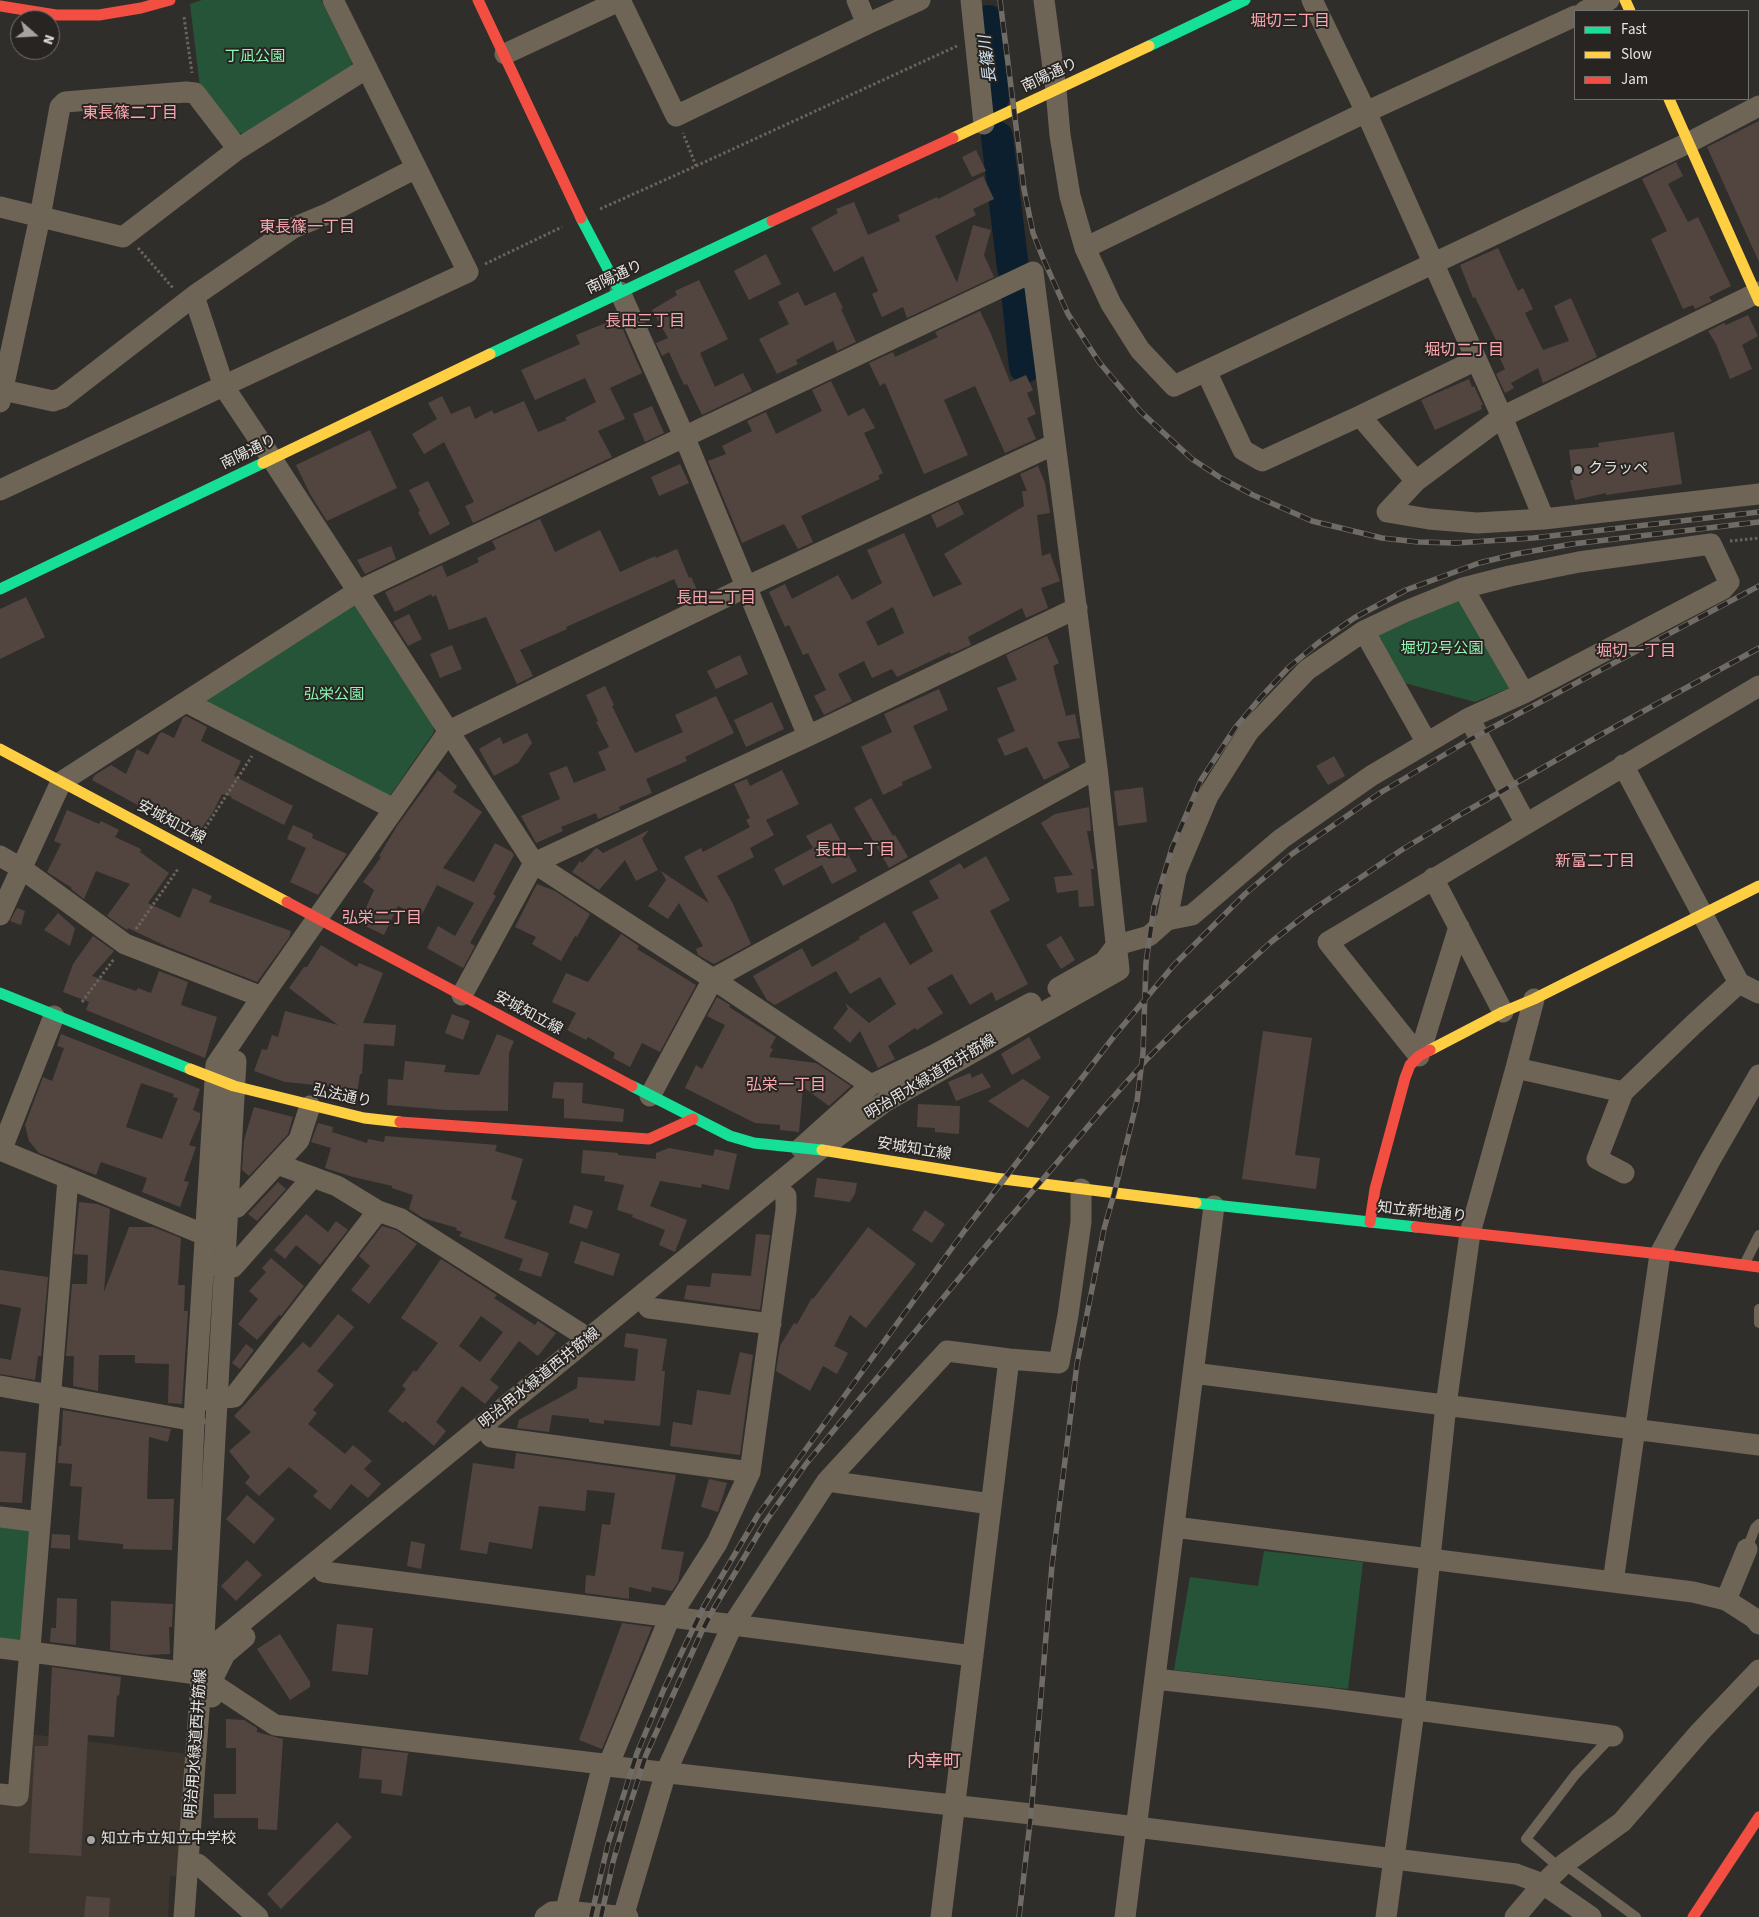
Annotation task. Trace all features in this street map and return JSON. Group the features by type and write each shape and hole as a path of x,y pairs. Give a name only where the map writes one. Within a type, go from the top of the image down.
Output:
{"street":[{"path":"0,6 56,15 99,15 141,8 170,0"},
{"path":"0,490 468,272 333,0"},
{"path":"478,0 581,218 620,292 684,436 808,736"},
{"path":"505,54 621,0 676,116 920,0"},
{"path":"857,0 867,24"},
{"path":"971,0 984,124"},
{"path":"1044,0 1060,135 1070,196 1084,248 1111,304 1140,350 1174,386 1688,143 1759,106"},
{"name":"南陽通り","path":"0,589 620,292 984,124 1244,0"},
{"path":"1312,0 1366,112 1432,264 1502,417 1544,519"},
{"path":"1587,10 1609,0"},
{"path":"1084,248 1366,112 1574,16"},
{"path":"0,207 122,237 238,149 367,68"},
{"path":"238,149 195,94 186,92 65,102 60,107 40,217 1,396 53,401 62,398 190,299 293,228 327,214 416,168"},
{"path":"1669,100 1758,296 1502,417 1416,481 1387,512 1430,519 1476,523 1544,519 1759,494"},
{"path":"0,915 61,782 358,591 1033,272 1097,768 1117,946"},
{"path":"190,299 224,387 534,863 713,979 871,1085"},
{"path":"1206,371 1243,450 1262,461 1476,360"},
{"path":"1360,416 1416,481"},
{"path":"224,1083 216,1065 448,730 746,587 1054,444"},
{"path":"203,1672 786,1196 818,1151 871,1085 932,1056 1048,994 1104,962 1117,946 1149,936 1167,920 1192,915 1281,840 1371,776 1469,718 1524,693 1723,589 1729,582 1711,544 1579,562 1463,588 1364,631 1307,670 1250,731 1208,796 1176,872 1167,920"},
{"path":"1463,588 1524,693"},
{"path":"462,995 534,863 808,736 1077,608"},
{"path":"1364,631 1427,743"},
{"path":"1420,1056 1328,942 1623,765 1759,686"},
{"path":"186,702 394,809"},
{"path":"1469,718 1526,824"},
{"name":"安城知立線","path":"0,749 693,1119 730,1136 754,1143 1081,1189"},
{"path":"1623,765 1739,983 1759,993"},
{"path":"650,1096 713,979 1097,768"},
{"path":"0,856 21,868 126,944 262,997"},
{"path":"1433,878 1503,1012"},
{"path":"1370,1222 1375,1189 1404,1078 1410,1066 1420,1056 1503,1012 1534,999 1759,886"},
{"path":"1420,1056 1459,927"},
{"name":"明治用水緑道西井筋線","path":"184,1917 203,1672 818,1151 886,1101 1119,970 1117,946"},
{"path":"1624,1173 1597,1160 1623,1092 1739,983"},
{"name":"弘法通り","path":"0,993 224,1083 310,1106 374,1119 649,1139 693,1119"},
{"path":"1386,1917 1414,1710 1446,1405 1470,1233 1534,999"},
{"path":"61,1018 1,1150 205,1235"},
{"path":"203,1672 195,1411 213,1266 224,1083 236,1061"},
{"path":"1516,1068 1623,1092"},
{"path":"1613,1582 1660,1254 1709,1162 1759,1075"},
{"path":"217,1207 236,1207 277,1164 299,1140 310,1106"},
{"path":"277,1164 337,1186 378,1210 401,1219 580,1333"},
{"path":"213,1266 233,1267 312,1177"},
{"path":"0,1794 18,1796 28,1651 68,1179"},
{"path":"623,1917 666,1772 732,1626 827,1481 947,1351 1059,1363 1080,1231 1081,1189"},
{"name":"知立新地通り","path":"1081,1189 1214,1206 1660,1254 1759,1267"},
{"path":"628,1917 558,1915 606,1765 670,1617 717,1543 750,1472 786,1210 786,1196"},
{"path":"1125,1917 1214,1206"},
{"path":"195,1917 203,1672 217,1399 213,1266 205,1235 217,1207"},
{"path":"0,1386 51,1395 195,1411 217,1399 234,1397 378,1210"},
{"path":"649,1308 771,1324"},
{"path":"941,1917 1009,1359"},
{"path":"1193,1373 1759,1445"},
{"path":"490,1437 750,1472"},
{"path":"827,1481 992,1504"},
{"path":"0,1517 40,1522"},
{"path":"1174,1527 1693,1592 1726,1600 1754,1618 1759,1624"},
{"path":"1726,1600 1747,1549"},
{"path":"324,1572 973,1656"},
{"path":"0,1648 203,1672 275,1725 1516,1874 1543,1884 1591,1917"},
{"path":"1515,1917 1543,1884 1562,1866 1622,1822 1694,1738 1759,1670"},
{"path":"1155,1678 1326,1698 1613,1736"},
{"path":"1693,1917 1759,1817"},
{"path":"198,1864 258,1917"}],"lane":[{"path":"1744,1265 1759,1236"},
{"path":"1759,1310 1759,1323"},
{"path":"1747,1549 1755,1528 1759,1524"},
{"path":"1613,1736 1574,1775 1526,1839 1636,1917"}],"path":[{"path":"184,12 195,94"},
{"path":"468,272 581,218 975,38"},
{"path":"676,116 696,166"},
{"path":"126,234 190,299"},
{"path":"1711,544 1759,538"},
{"path":"61,1018 126,944 262,741"}],"shaded area":[{"name":"知立市立知立中学校","path":"31,1734 187,1754 180,1877 170,1876 168,1917 0,1917 0,1801 26,1804"}],"green space":[{"name":"丁凪公園","path":"202,0 321,0 352,62 351,67 244,134 235,132 200,87 190,4"},
{"name":"堀切2号公園","path":"1458,601 1465,604 1512,687 1475,702 1397,681 1377,633"},
{"name":"弘栄公園","path":"350,604 357,605 433,724 434,732 389,797 206,706 205,698"},
{"path":"0,1523 27,1527 32,1533 24,1636 18,1642 0,1639"},
{"path":"1264,1551 1363,1562 1348,1689 1174,1670 1190,1577 1258,1586"}],"building":[{"path":"1759,121 1759,262 1707,147"},
{"path":"976,150 986,171 972,177 962,157"},
{"path":"1676,162 1683,176 1668,184 1688,222 1698,217 1731,286 1709,297 1712,301 1695,309 1693,305 1683,309 1651,239 1667,231 1642,179"},
{"path":"983,176 994,199 973,209 976,215 935,236 957,283 973,225 991,230 984,255 994,277 907,318 903,307 882,317 872,294 878,291 863,256 834,272 811,228 838,213 836,209 854,202 868,235 900,221 898,215 937,197 938,199"},
{"path":"1498,248 1518,291 1523,288 1533,309 1525,313 1543,350 1569,341 1554,306 1571,298 1597,357 1543,383 1538,368 1511,383 1514,388 1505,393 1496,374 1505,369 1492,342 1496,340 1475,297 1473,298 1460,265"},
{"path":"766,254 781,284 749,300 734,271"},
{"path":"699,280 728,339 700,353 715,387 743,373 752,391 702,415 687,384 684,385 669,352 662,356 656,343 668,338 652,310 677,295 675,291"},
{"path":"798,292 805,306 835,292 856,342 837,351 833,341 796,360 798,364 777,374 759,339 789,324 778,302"},
{"path":"980,311 1010,382 1026,375 1033,390 1027,393 1036,414 1027,418 1036,439 1005,453 975,386 944,400 968,455 924,474 885,383 880,386 869,363 893,352 895,357 938,337 935,332"},
{"path":"1748,315 1758,336 1742,345 1752,369 1730,379 1716,344 1708,331"},
{"path":"618,318 642,373 610,388 625,419 598,431 612,457 473,523 465,506 474,502 444,442 424,454 412,434 437,419 428,403 442,396 451,414 470,406 475,419 492,410 494,414 524,401 538,432 567,420 565,418 596,402 585,378 535,400 521,370 580,344 576,335"},
{"path":"1469,379 1483,405 1481,405 1482,409 1435,430 1421,400"},
{"path":"831,381 848,416 864,408 875,428 864,433 883,473 878,476 880,479 801,516 813,542 798,549 784,524 742,543 708,461 726,454 722,446 752,431 747,421 766,412 776,434 822,411 812,390"},
{"path":"652,406 664,433 645,442 633,414"},
{"path":"370,430 397,488 327,521 310,494 296,465"},
{"path":"1674,432 1682,484 1606,495 1606,493 1575,500 1570,480 1573,480 1569,450 1599,447 1598,443"},
{"path":"680,464 689,483 659,496 651,477"},
{"path":"1038,466 1045,483 1050,513 1037,515 1042,556 1050,553 1060,581 1041,588 1048,608 1026,618 1022,608 968,637 971,645 951,654 950,652 897,677 892,669 872,678 864,661 838,674 852,701 824,715 814,696 826,690 808,653 803,655 789,625 785,627 769,592 785,584 792,599 838,575 852,600 882,583 867,550 904,533 933,597 962,584 944,554 1024,506 1022,491 1027,491 1020,474","holes":["893,607 904,633 878,646 866,622"]},
{"path":"428,481 450,524 430,535 409,490"},
{"path":"958,502 964,514 937,528 931,515"},
{"path":"540,519 555,552 600,530 620,572 655,556 656,558 677,549 689,578 691,577 700,596 685,603 674,579 566,627 567,629 520,650 533,676 517,684 486,617 449,630 436,595 432,597 431,594 395,612 385,592 442,565 447,577 479,562 477,558 496,549 492,541"},
{"path":"391,546 396,559 365,574 357,560"},
{"path":"26,597 45,637 0,659 0,609"},
{"path":"409,614 422,639 408,646 393,622"},
{"path":"1047,636 1059,663 1053,666 1066,716 1075,714 1080,738 1057,742 1070,767 1044,780 1027,747 1005,756 997,739 1015,731 997,688 1017,680 1006,655"},
{"path":"452,645 462,669 440,678 430,654"},
{"path":"740,655 748,674 716,689 707,671"},
{"path":"605,686 614,705 612,706 635,753 683,732 675,715 716,696 734,733 685,757 687,761 646,779 652,793 619,807 620,810 598,819 596,813 561,827 563,831 536,843 521,816 560,799 549,773 567,766 574,783 606,770 598,752 609,747 596,722 598,721 586,695"},
{"path":"939,689 948,710 913,726 932,768 902,782 903,785 883,795 861,747 892,732 884,714"},
{"path":"772,702 784,729 746,747 734,720"},
{"path":"186,716 207,727 201,741 241,761 234,776 293,806 284,825 226,794 222,794 213,812 196,836 172,822 176,817 149,800 145,809 92,780 95,775 111,765 126,774 137,749 148,755 159,734 162,732 174,738 183,718"},
{"path":"527,733 532,743 518,763 494,776 479,749 500,737 503,744"},
{"path":"1334,756 1345,776 1328,785 1316,766"},
{"path":"438,770 457,786 453,792 482,812 443,868 474,882 495,843 514,855 493,894 496,896 470,943 475,946 463,968 427,948 438,926 455,936 474,903 437,885 420,918 398,906 384,935 359,923 374,890 363,882 381,857 379,856 397,826"},
{"path":"782,770 799,804 766,820 774,835 750,848 754,857 717,876 732,902 751,944 714,964 698,955 696,949 703,946 679,903 668,919 648,906 666,880 661,871 709,903 684,857 701,848 703,852 750,827 746,820 750,818 734,784 747,779 750,786"},
{"path":"1143,787 1147,822 1118,826 1114,791"},
{"path":"871,798 893,836 895,835 908,857 889,868 854,808"},
{"path":"1089,807 1091,831 1087,831 1094,869 1091,869 1094,906 1079,907 1078,890 1057,893 1054,877 1073,875 1041,823 1055,814"},
{"path":"67,810 99,824 101,821 119,830 115,837 141,849 140,852 169,873 148,903 180,918 193,888 212,896 209,902 291,931 289,938 257,982 168,947 128,928 127,930 107,916 130,884 96,871 84,899 72,888 47,872 61,844 54,841"},
{"path":"831,823 857,871 832,884 822,865 783,886 774,869 813,848 806,836"},
{"path":"293,825 313,834 312,838 347,854 318,895 290,882 306,848 287,839"},
{"path":"649,830 642,839 658,870 636,881 625,860 599,890 572,872 580,861 582,863 595,849 597,848 603,853"},
{"path":"986,856 1010,900 990,911 1028,984 996,1001 992,992 970,1005 952,974 927,988 943,1013 917,1030 915,1028 888,1046 895,1059 878,1068 860,1031 850,1043 833,1028 848,1009 845,1003 869,1023 896,1004 880,977 850,994 836,971 775,1005 767,1000 753,976 802,948 812,967 885,922 910,965 933,951 912,912 939,898 929,881 960,863 964,869"},
{"path":"537,884 555,891 590,914 561,961 532,944 536,937 515,927"},
{"path":"17,908 25,911 21,925 10,921"},
{"path":"58,913 75,928 70,946 44,930"},
{"path":"621,934 639,946 637,949 696,985 660,1052 642,1043 630,1067 613,1058 615,1053 588,1037 586,1040 567,1030 576,1013 552,1002 566,973 588,982"},
{"path":"93,936 114,951 92,976 136,991 138,988 151,993 159,971 188,982 181,1005 217,1017 205,1058 86,1010 89,1002 63,992 73,964"},
{"path":"1061,936 1075,960 1061,969 1046,945"},
{"path":"321,945 357,967 359,963 383,973 363,1023 396,1025 394,1046 364,1044 362,1074 360,1074 356,1100 335,1095 337,1087 285,1082 254,1071 262,1049 267,1050 272,1035 278,1037 285,1011 338,1025 289,988 304,967 307,967"},
{"path":"717,997 730,1005 729,1007 776,1037 770,1048 773,1049 769,1057 816,1063 851,1086 829,1106 803,1087 799,1132 780,1130 780,1125 755,1123 685,1088 696,1065 702,1069 725,1025 707,1016"},
{"path":"452,1014 470,1021 463,1040 445,1033"},
{"path":"1263,1031 1312,1038 1295,1155 1320,1158 1316,1189 1242,1179"},
{"path":"61,1034 200,1089 193,1110 200,1113 200,1119 189,1145 196,1147 184,1181 189,1182 180,1207 142,1192 147,1178 101,1162 96,1175 39,1153 29,1141 25,1125 43,1077 52,1081 64,1048 57,1046","holes":["141,1083 174,1094 173,1097 178,1098 162,1139 126,1127"]},
{"path":"497,1034 514,1041 509,1053 508,1111 446,1110 387,1105 388,1079 403,1080 405,1061 446,1065 444,1072 479,1075"},
{"path":"1029,1037 1041,1058 1012,1075 1001,1054"},
{"path":"970,1073 972,1078 982,1073 991,1087 956,1101 948,1082"},
{"path":"1023,1079 1050,1097 1028,1128 988,1101"},
{"path":"554,1082 583,1083 582,1103 624,1109 623,1122 564,1118 564,1099 552,1098"},
{"path":"918,1104 960,1106 959,1134 935,1132 935,1128 917,1127"},
{"path":"254,1107 293,1117 288,1134 249,1176 242,1170 244,1140"},
{"path":"318,1123 333,1127 332,1132 367,1143 368,1139 384,1142 385,1136 497,1145 495,1151 523,1159 511,1199 517,1201 504,1238 549,1253 541,1277 519,1270 523,1259 459,1236 462,1232 456,1230 457,1228 423,1218 409,1209 413,1195 392,1188 392,1186 325,1168 331,1148 311,1142"},
{"path":"669,1148 713,1156 715,1149 737,1154 729,1190 702,1184 701,1188 660,1181 650,1206 687,1220 675,1252 659,1245 665,1230 632,1217 633,1215 617,1210 624,1185 604,1181 605,1176 581,1173 583,1150 656,1159 656,1153"},
{"path":"817,1178 857,1183 855,1194 850,1202 814,1197"},
{"path":"278,1182 286,1189 257,1221 248,1214"},
{"path":"79,1202 97,1204 110,1209 104,1292 129,1227 153,1227 181,1238 178,1285 185,1285 184,1311 188,1311 182,1404 168,1403 169,1364 135,1363 135,1355 99,1355 98,1391 73,1386 74,1356 66,1356 72,1284 87,1284 88,1255 74,1254"},
{"path":"574,1205 593,1211 587,1229 569,1223"},
{"path":"925,1210 945,1224 932,1243 912,1230"},
{"path":"306,1214 328,1232 336,1221 348,1230 320,1265 296,1245 285,1259 274,1250"},
{"path":"382,1226 396,1230 417,1244 369,1304 351,1290 370,1266 359,1256"},
{"path":"868,1227 916,1264 866,1328 850,1315 834,1346 848,1353 837,1374 823,1366 810,1391 776,1371 780,1346 794,1323 797,1324 812,1298"},
{"path":"756,1234 770,1235 760,1310 684,1299 687,1285 710,1287 712,1273 751,1276"},
{"path":"581,1241 620,1254 613,1276 574,1263"},
{"path":"271,1258 304,1286 281,1316 279,1315 257,1340 238,1324 258,1299 249,1291 266,1272 262,1268"},
{"path":"441,1259 497,1295 494,1298 535,1325 538,1321 556,1333 538,1356 519,1341 490,1380 499,1387 485,1404 462,1386 436,1422 446,1431 434,1446 405,1421 403,1423 388,1411 406,1389 402,1386 414,1370 416,1372 438,1343 401,1318","holes":["481,1316 503,1332 480,1362 459,1346"]},
{"path":"0,1270 48,1277 41,1356 38,1356 35,1380 0,1374 0,1358 11,1360 21,1308 0,1304"},
{"path":"338,1314 354,1327 317,1371 334,1385 313,1410 317,1413 308,1424 345,1454 353,1445 372,1461 364,1469 381,1484 368,1498 351,1484 330,1510 313,1496 318,1491 289,1467 259,1496 245,1483 250,1477 229,1451 251,1432 234,1416 303,1342 310,1348"},
{"path":"626,1333 667,1339 662,1371 665,1371 660,1426 604,1420 604,1424 589,1422 589,1419 552,1415 549,1432 517,1428 519,1420 577,1388 578,1377 635,1381 638,1349 624,1347"},
{"path":"246,1344 254,1350 240,1369 232,1363"},
{"path":"740,1352 753,1355 740,1455 670,1446 673,1422 692,1425 697,1390 730,1395"},
{"path":"63,1410 171,1429 168,1442 149,1437 147,1499 174,1499 172,1550 123,1549 123,1544 78,1540 82,1487 70,1486 72,1464 58,1463"},
{"path":"0,1451 26,1453 22,1503 0,1502"},
{"path":"516,1453 676,1475 661,1549 684,1552 678,1582 672,1591 652,1587 651,1592 629,1587 629,1599 585,1593 586,1575 595,1576 602,1524 610,1525 615,1493 587,1490 585,1511 539,1506 532,1549 489,1542 487,1554 460,1550 473,1463 514,1469"},
{"path":"709,1479 727,1483 718,1512 701,1507"},
{"path":"247,1495 275,1519 254,1544 226,1519"},
{"path":"52,1534 70,1535 70,1549 51,1548"},
{"path":"411,1541 425,1544 421,1569 407,1566"},
{"path":"247,1560 262,1575 236,1601 221,1586"},
{"path":"57,1598 77,1599 76,1645 50,1642 51,1628 56,1628"},
{"path":"111,1601 173,1604 172,1627 169,1627 170,1654 145,1655 110,1650"},
{"path":"622,1623 652,1627 602,1749 579,1740"},
{"path":"337,1624 373,1628 368,1675 332,1671"},
{"path":"280,1634 310,1682 310,1687 290,1700 257,1649"},
{"path":"52,1667 121,1677 119,1696 117,1695 114,1737 88,1735 81,1856 29,1853 35,1746 48,1746"},
{"path":"226,1719 244,1720 257,1728 257,1732 283,1739 277,1830 258,1829 258,1818 214,1818 214,1794 236,1794 236,1748 226,1748"},
{"path":"362,1748 408,1753 402,1796 381,1793 382,1780 359,1778"},
{"path":"337,1822 352,1837 281,1909 267,1894"},
{"path":"86,1896 110,1898 109,1917 84,1917"}],"waterway":[{"name":"長篠川","path":"989,21 985,27 993,98"},
{"path":"997,137 1013,268"},
{"path":"1017,291 1025,367"}],"railway":[{"path":"1000,0 1024,189 1033,233 1043,258 1068,314 1099,362 1141,412 1192,459 1221,478 1253,495 1312,521 1382,538 1418,542 1456,543 1533,538 1759,512"},
{"path":"1019,1917 1031,1814 1052,1565 1077,1364 1104,1229 1137,1101 1143,1053 1146,963 1154,907 1172,848 1201,780 1235,728 1289,667 1318,643 1354,618 1406,590 1479,563 1516,554 1572,544 1759,522"},
{"path":"591,1917 608,1844 637,1753 664,1689 704,1606 758,1515 965,1230 1115,1035 1174,965 1245,894 1292,854 1380,793 1469,740 1759,586"},
{"path":"601,1917 613,1862 646,1755 701,1633 766,1521 806,1464 990,1241 1148,1058 1271,942 1308,913 1403,849 1620,724 1759,648"}],"traffic: fast":[{"path":"1149,46 1245,0"},
{"path":"581,218 620,292"},
{"path":"490,354 772,221"},
{"path":"0,589 263,463"},
{"path":"0,993 190,1069"},
{"path":"632,1086 730,1136 754,1143 822,1150"},
{"path":"1196,1203 1416,1227"}],"traffic: slow":[{"path":"1625,0 1630,10"},
{"path":"953,138 1149,46"},
{"path":"1669,100 1759,301"},
{"path":"263,463 490,354"},
{"path":"0,749 287,902"},
{"path":"1430,1050 1759,886"},
{"path":"190,1069 234,1086 364,1118 400,1122"},
{"path":"822,1150 995,1178 1196,1203"}],"traffic: jam":[{"path":"0,6 56,15 99,15 141,8 170,0"},
{"path":"478,0 581,218"},
{"path":"772,221 953,138"},
{"path":"287,902 632,1086"},
{"path":"1370,1222 1375,1189 1405,1078 1410,1065 1419,1056 1430,1050"},
{"path":"400,1122 649,1139 693,1119"},
{"path":"1416,1227 1759,1267"},
{"path":"1693,1917 1759,1817"}],"place":[{"name":"クラッペ","path":"1578,470"},
{"name":"知立市立知立中学校","path":"91,1840"}],"district":[{"name":"堀切三丁目","path":"1290,22"},
{"name":"東長篠二丁目","path":"130,114"},
{"name":"東長篠一丁目","path":"307,228"},
{"name":"長田三丁目","path":"645,322"},
{"name":"堀切二丁目","path":"1464,351"},
{"name":"長田二丁目","path":"716,599"},
{"name":"堀切一丁目","path":"1636,652"},
{"name":"長田一丁目","path":"855,851"},
{"name":"新富二丁目","path":"1595,862"},
{"name":"弘栄二丁目","path":"382,919"},
{"name":"弘栄一丁目","path":"786,1086"},
{"name":"内幸町","path":"934,1763"}]}
